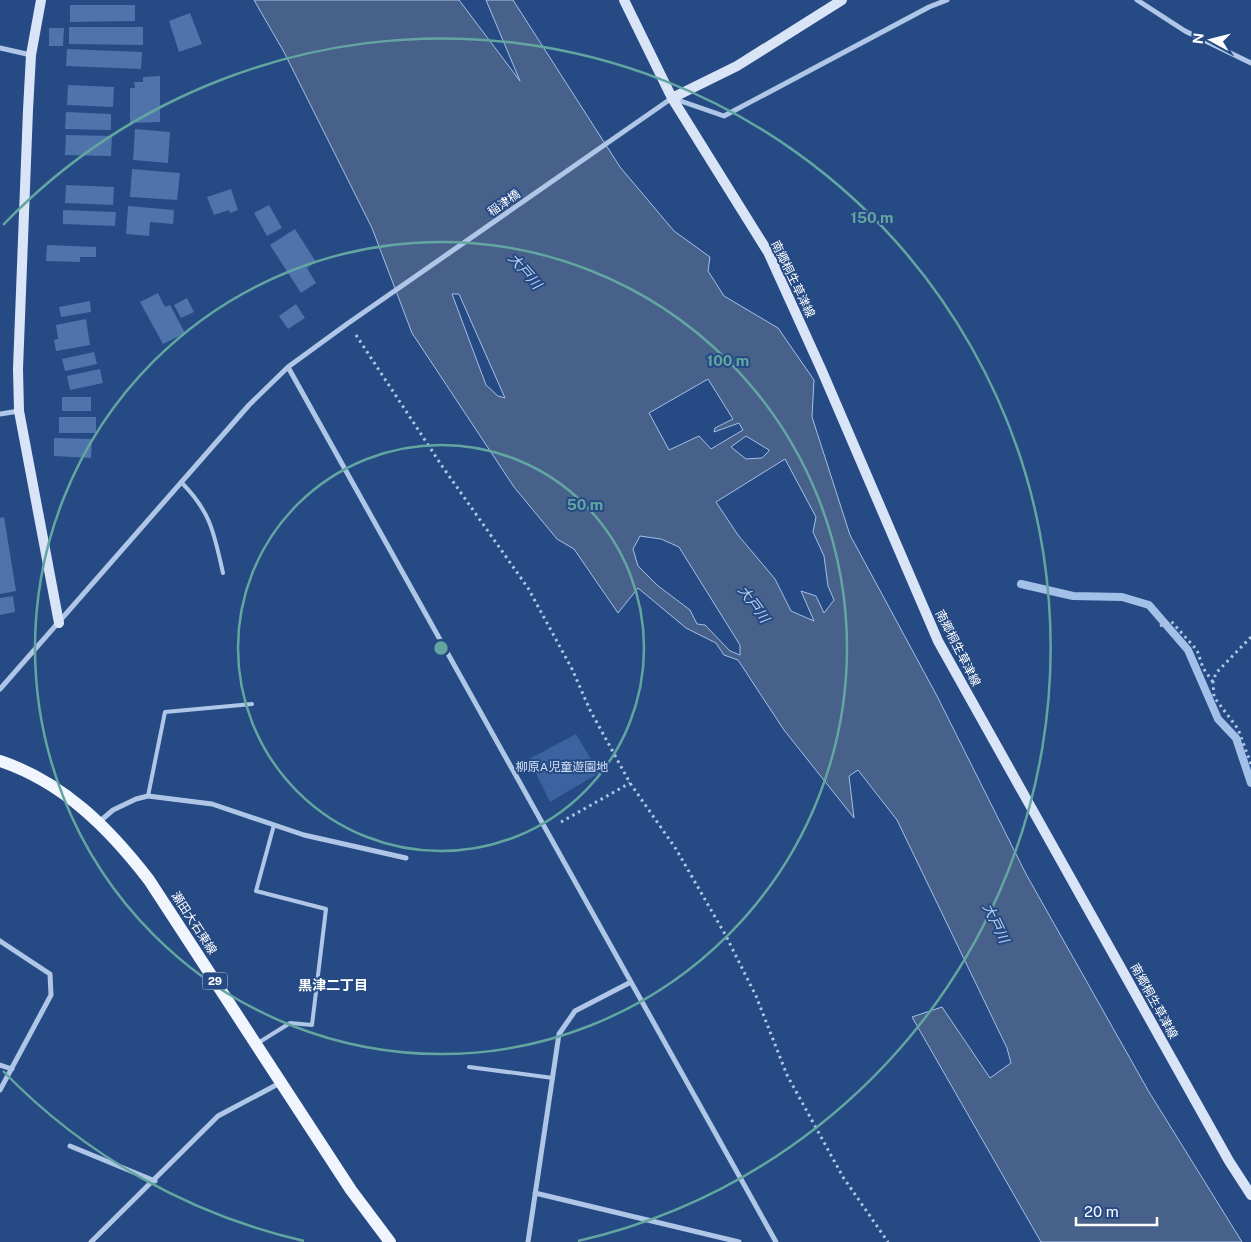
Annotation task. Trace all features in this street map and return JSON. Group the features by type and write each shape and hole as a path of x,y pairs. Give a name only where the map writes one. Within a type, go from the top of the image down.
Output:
{"main road":[{"path":"41,0 32,55 18,369 19,411 59,623"},
{"name":"南郷桐生草津線","path":"624,0 672,98 768,252 822,370 938,641 1229,1161 1251,1195"},
{"path":"672,98 737,66 842,0"},
{"name":"瀬田大石東線","path":"0,761 32,774 61,791 99,822 121,844 149,880 351,1190 390,1242"}],"street":[{"path":"672,98 724,116 929,7 947,0"},
{"path":"1137,0 1185,31 1251,64"},
{"path":"0,48 32,55"},
{"name":"稲津橋","path":"0,689 181,482 250,405 288,367 358,316 672,98"},
{"path":"288,367 776,1242"},
{"path":"0,414 19,411"},
{"path":"99,822 113,810 136,799 148,796 212,804 304,835 406,858"},
{"path":"0,940 50,974 51,995 0,1090"},
{"path":"528,1242 559,1034 575,1011 631,982"},
{"path":"0,1065 12,1069"},
{"path":"91,1242 155,1181 218,1116 281,1082"},
{"path":"70,1146 155,1181"},
{"path":"535,1193 739,1242"}],"lane":[{"path":"181,482 198,499 211,524 223,573"},
{"path":"148,796 165,712 252,704"},
{"path":"256,1044 290,1023 312,1025 326,909 256,892 274,825"},
{"path":"469,1067 553,1078"}],"path":[{"path":"347,324 369,352 442,466 528,588 572,670 590,710 630,783 676,849 726,936 756,996 787,1075 843,1176 888,1242"},
{"path":"1160,626 1171,621 1197,650 1203,668 1213,682"},
{"path":"1251,637 1216,673 1213,682 1214,697 1238,730 1251,764"},
{"path":"546,830 630,783"}],"green space":[{"name":"柳原A児童遊園地","path":"576,734 599,773 550,802 529,759"}],"water":[{"name":"大戸川","path":"254,0 459,0 520,81 486,0 513,0 620,167 674,231 710,257 708,271 724,296 778,328 814,380 812,417 850,535 937,696 1026,874 1149,1092 1242,1242 1041,1242 912,1017 942,1007 990,1078 1011,1063 1007,1048 897,820 858,770 849,776 854,818 784,730 738,660 724,655 716,643 686,628 638,588 618,613 574,549 557,539 514,487 412,333 372,228 284,52","holes":["452,294 459,294 505,398 498,396 486,385","708,379 733,419 715,428 714,432 739,423 743,430 711,449 699,436 669,450 649,413","746,436 769,451 762,458 746,459 731,447","785,459 816,517 813,532 824,556 828,586 834,600 824,613 816,596 801,591 814,621 791,611 775,579 738,535 716,502","640,536 661,539 679,547 740,645 740,655 730,651 705,625 697,624 690,610 657,585 638,566 633,549"]}],"building":[{"path":"70,5 135,5 135,21 70,22"},
{"path":"190,13 202,44 179,52 169,21"},
{"path":"69,27 143,27 143,45 69,44"},
{"path":"49,28 64,28 63,46 49,46"},
{"path":"67,49 142,52 141,69 66,66"},
{"path":"160,76 160,122 130,123 130,88 135,88 134,82 143,82 143,77"},
{"path":"68,85 114,87 113,107 67,105"},
{"path":"66,112 111,114 111,130 65,129"},
{"path":"135,129 170,132 168,163 133,160"},
{"path":"66,135 112,136 111,156 65,155"},
{"path":"132,169 180,173 177,200 130,197"},
{"path":"66,185 114,187 113,205 65,203"},
{"path":"231,189 238,210 230,213 229,210 214,215 207,197"},
{"path":"269,205 282,228 267,236 254,213"},
{"path":"128,206 174,210 173,224 150,222 149,236 126,234"},
{"path":"63,210 116,212 115,226 63,224"},
{"path":"295,229 316,262 307,268 316,283 301,293 270,245"},
{"path":"47,245 96,247 96,257 80,257 80,262 46,261"},
{"path":"158,293 165,307 170,305 185,333 163,344 140,302"},
{"path":"187,298 194,312 181,318 174,305"},
{"path":"90,301 91,312 61,317 59,307"},
{"path":"296,304 305,318 288,329 279,316"},
{"path":"86,319 90,345 56,351 54,340 58,339 56,325"},
{"path":"94,352 97,364 65,371 62,359"},
{"path":"100,369 103,383 70,390 67,376"},
{"path":"62,397 91,397 91,411 62,411"},
{"path":"59,417 96,417 96,433 59,433"},
{"path":"54,438 92,439 91,458 54,456"},
{"path":"4,517 16,591 0,594 0,518"},
{"path":"13,596 15,612 0,615 0,598"}],"waterway":[{"path":"1021,584 1073,596 1122,597 1149,605 1188,650 1218,719 1236,738 1251,783"}],"district":[{"name":"黒津二丁目","path":"333,985"}]}
